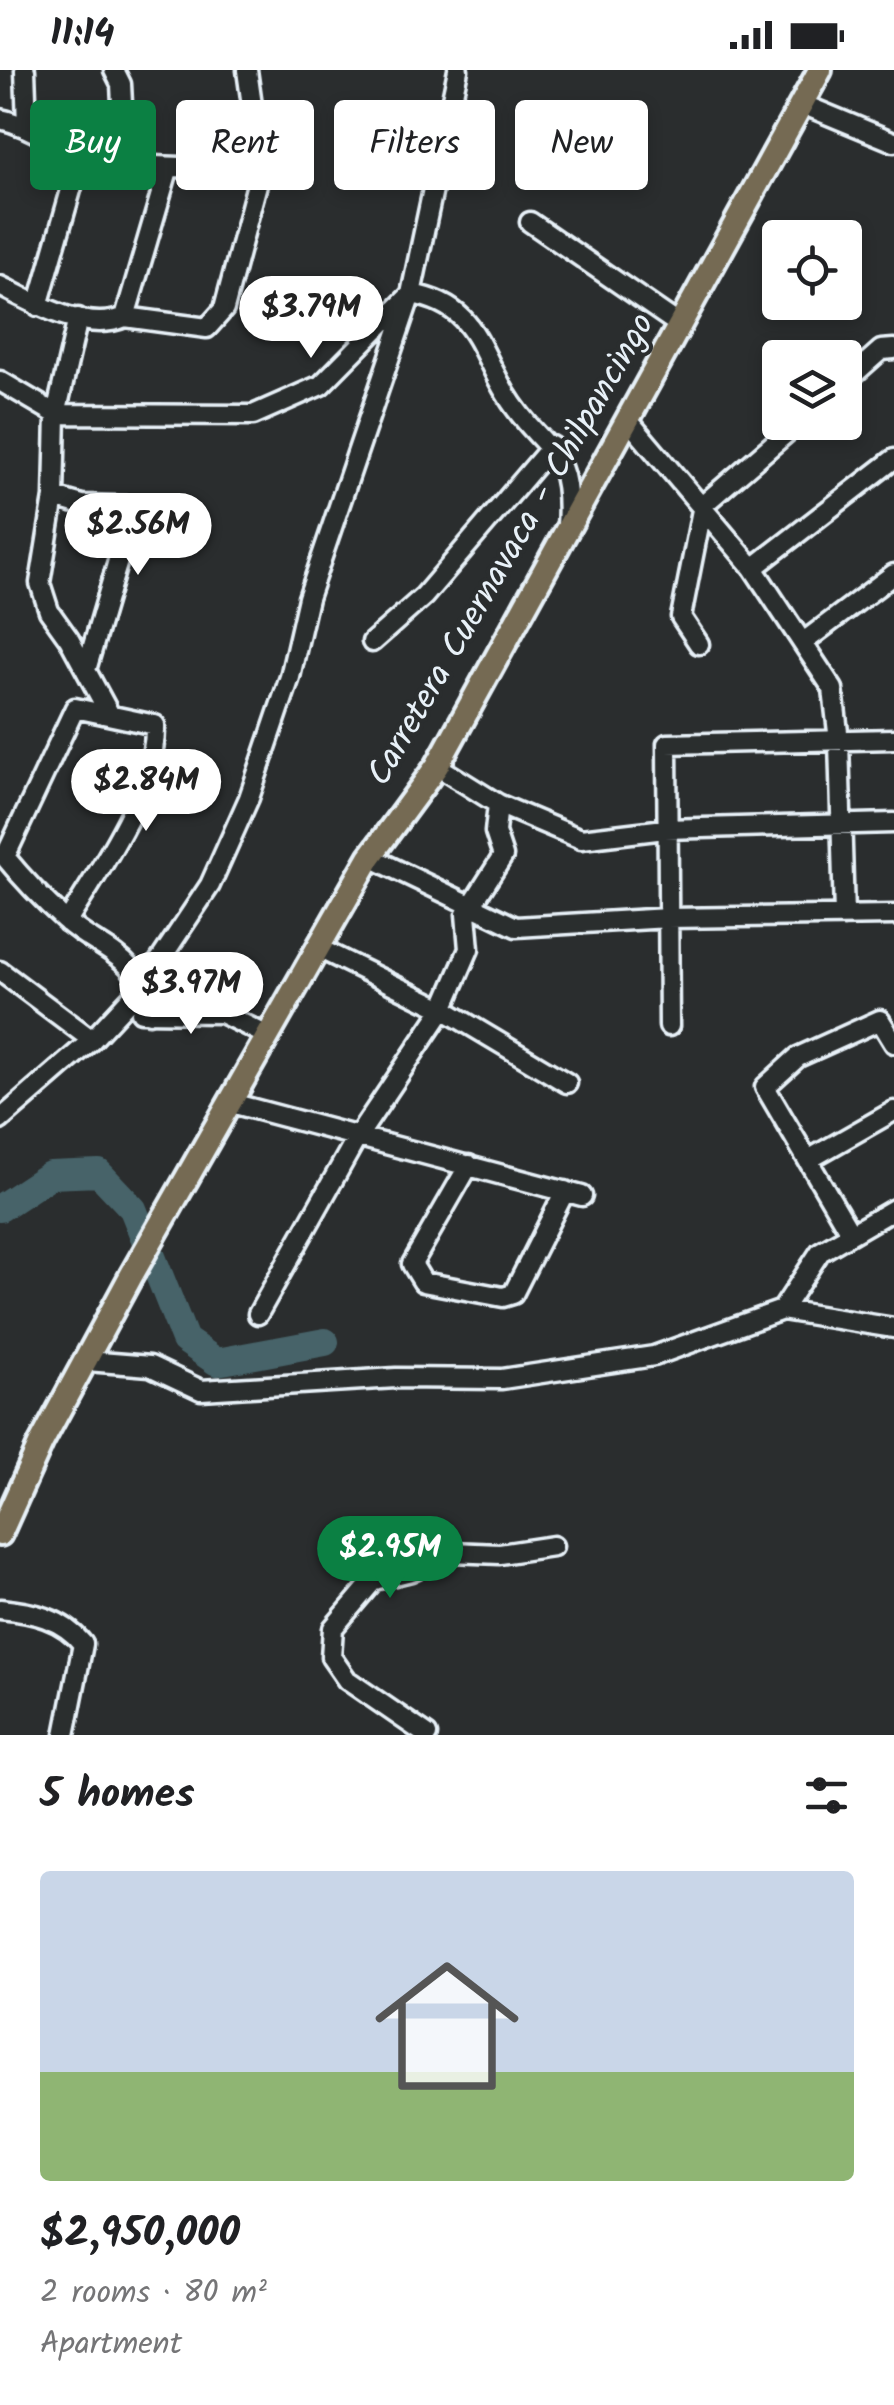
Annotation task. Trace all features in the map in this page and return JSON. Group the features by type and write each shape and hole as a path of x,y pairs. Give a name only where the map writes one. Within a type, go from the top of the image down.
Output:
{"main road":[{"name":"Carretera Cuernavaca - Chilpancingo","path":"0,1534 42,1443 131,1276 166,1221 370,857 437,766 820,70"}],"street":[{"path":"25,70 27,125"},
{"path":"247,70 251,100"},
{"path":"0,1120 92,1040 144,984 210,885 249,798 290,677 308,598 411,294 458,70"},
{"path":"116,71 119,100"},
{"path":"802,104 894,142"},
{"path":"0,119 30,127"},
{"path":"156,168 176,170"},
{"path":"125,317 168,170"},
{"path":"38,306 71,190"},
{"path":"0,286 38,306 78,318 116,321 125,317 207,328 224,309 255,190"},
{"path":"530,222 681,326"},
{"path":"0,381 56,414 200,418 253,415 321,384 411,294"},
{"path":"411,294 436,299 460,314 485,349 507,396 552,446 564,470 569,495 566,532"},
{"path":"78,318 56,414 54,498 40,583 42,596 110,715"},
{"path":"862,367 881,350 894,349"},
{"path":"623,429 703,505 805,642 832,689 839,741 844,916"},
{"path":"699,644 681,617 703,505 778,440"},
{"path":"372,642 424,596 552,446"},
{"path":"753,568 894,459"},
{"path":"54,498 82,505 159,507 167,512 162,538 128,540 122,548 86,670"},
{"path":"805,642 894,574"},
{"path":"67,922 123,827 156,741 155,726 75,708 5,857 67,922 121,956 144,984 149,1012"},
{"path":"669,1026 667,744 894,739"},
{"path":"437,766 498,804 581,839 665,828 894,823"},
{"path":"258,1314 356,1139 444,1009 470,949 466,914 498,870 503,856 495,832 498,804"},
{"path":"370,857 516,927 668,918 894,915"},
{"path":"318,948 444,1009 568,1083"},
{"path":"0,971 92,1040"},
{"path":"120,1012 221,1013 268,1036"},
{"path":"852,1234 765,1087 798,1057 880,1020 894,1042"},
{"path":"230,1103 356,1139 470,1164 574,1193 513,1294 504,1297 423,1282 412,1264 470,1164"},
{"path":"808,1160 894,1111"},
{"path":"782,1310 820,1252 894,1209"},
{"path":"87,1361 150,1366 201,1390 396,1378 502,1380 654,1356 782,1310 894,1328"},
{"path":"427,1735 347,1680 331,1658 334,1628 374,1580 412,1571 451,1552 500,1554 553,1546"},
{"path":"0,1608 35,1613 72,1631 83,1644 65,1735"}],"waterway":[{"path":"0,1208 50,1175 99,1173 133,1209 185,1340 217,1362 325,1342"}]}
